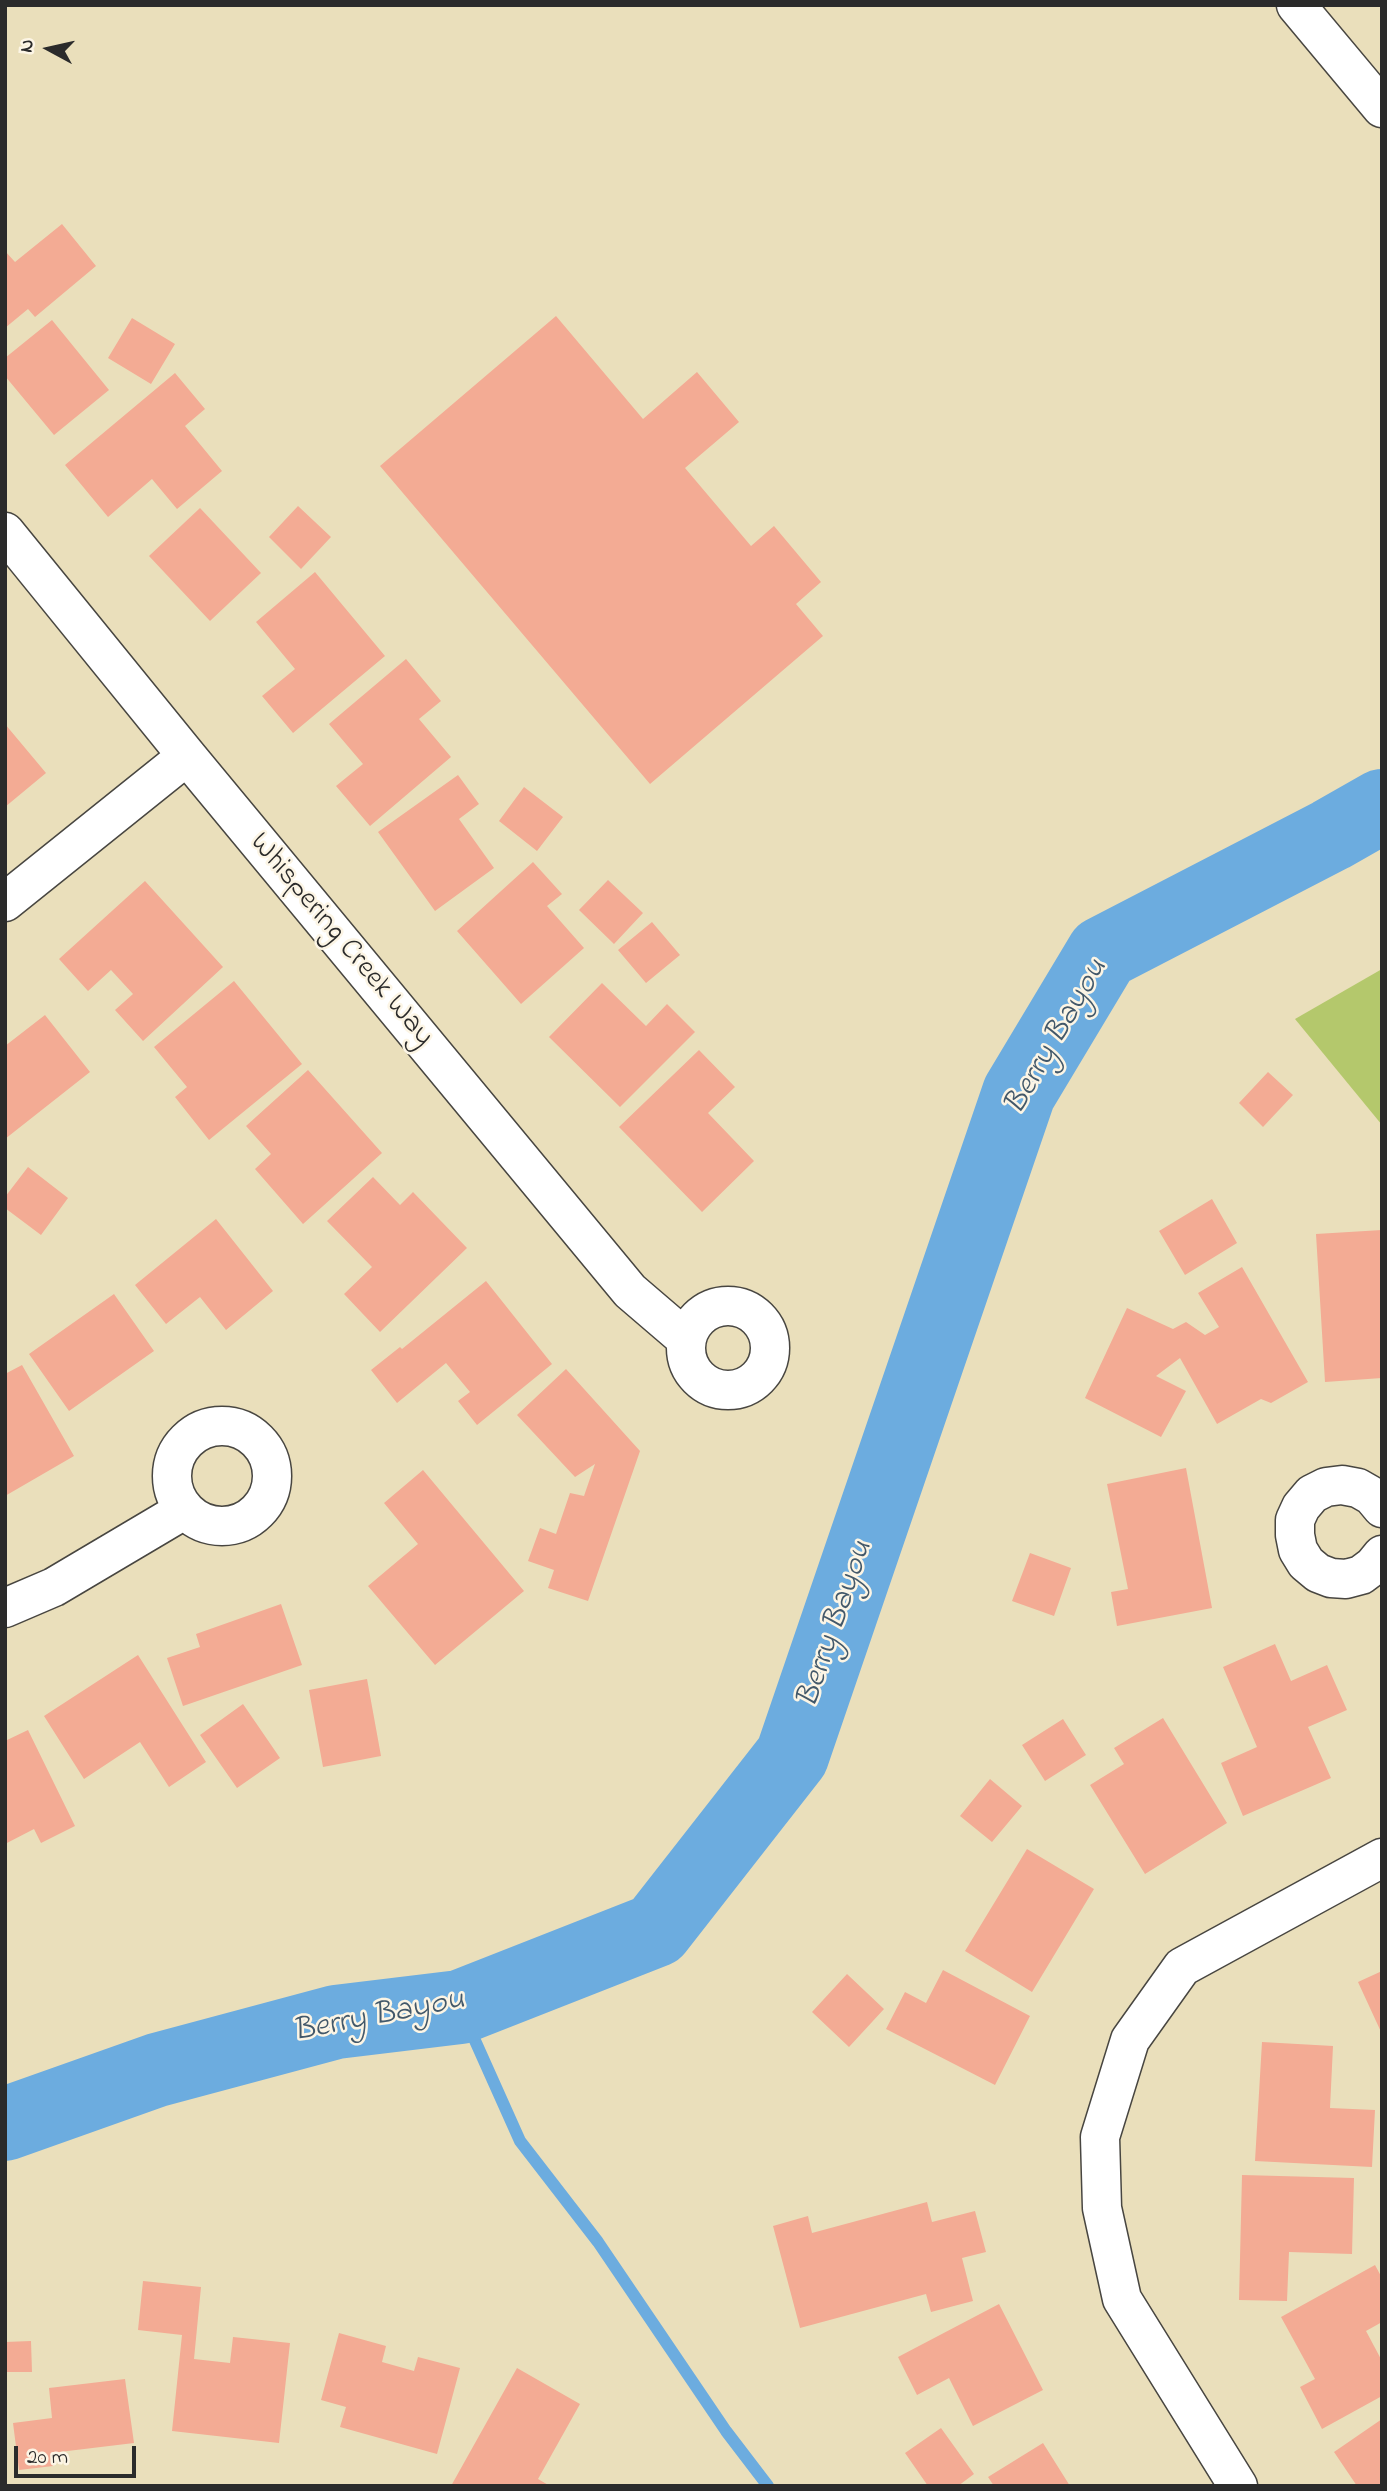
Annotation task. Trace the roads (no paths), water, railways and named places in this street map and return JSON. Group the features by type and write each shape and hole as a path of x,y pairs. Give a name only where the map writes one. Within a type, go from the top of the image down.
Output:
{"street":[{"path":"1296,5 1382,108"},
{"name":"Whispering Creek Way","path":"5,532 630,1291 686,1339"},
{"path":"5,902 187,756"},
{"path":"1382,1508 1372,1496 1358,1488 1342,1485 1326,1487 1312,1494 1295,1520 1298,1550 1306,1563 1318,1573 1331,1578 1361,1574 1374,1566 1382,1555"},
{"path":"5,1608 54,1587 184,1510"},
{"path":"1238,2486 1122,2300 1102,2208 1100,2137 1130,2040 1182,1967 1382,1858"}],"waterway":[{"name":"Berry Bayou","path":"5,2124 157,2070 336,2022 460,2007 656,1930 792,1756 1019,1093 1103,953 1382,806"},
{"path":"460,2007 520,2141 598,2242 726,2431 768,2486"}]}
